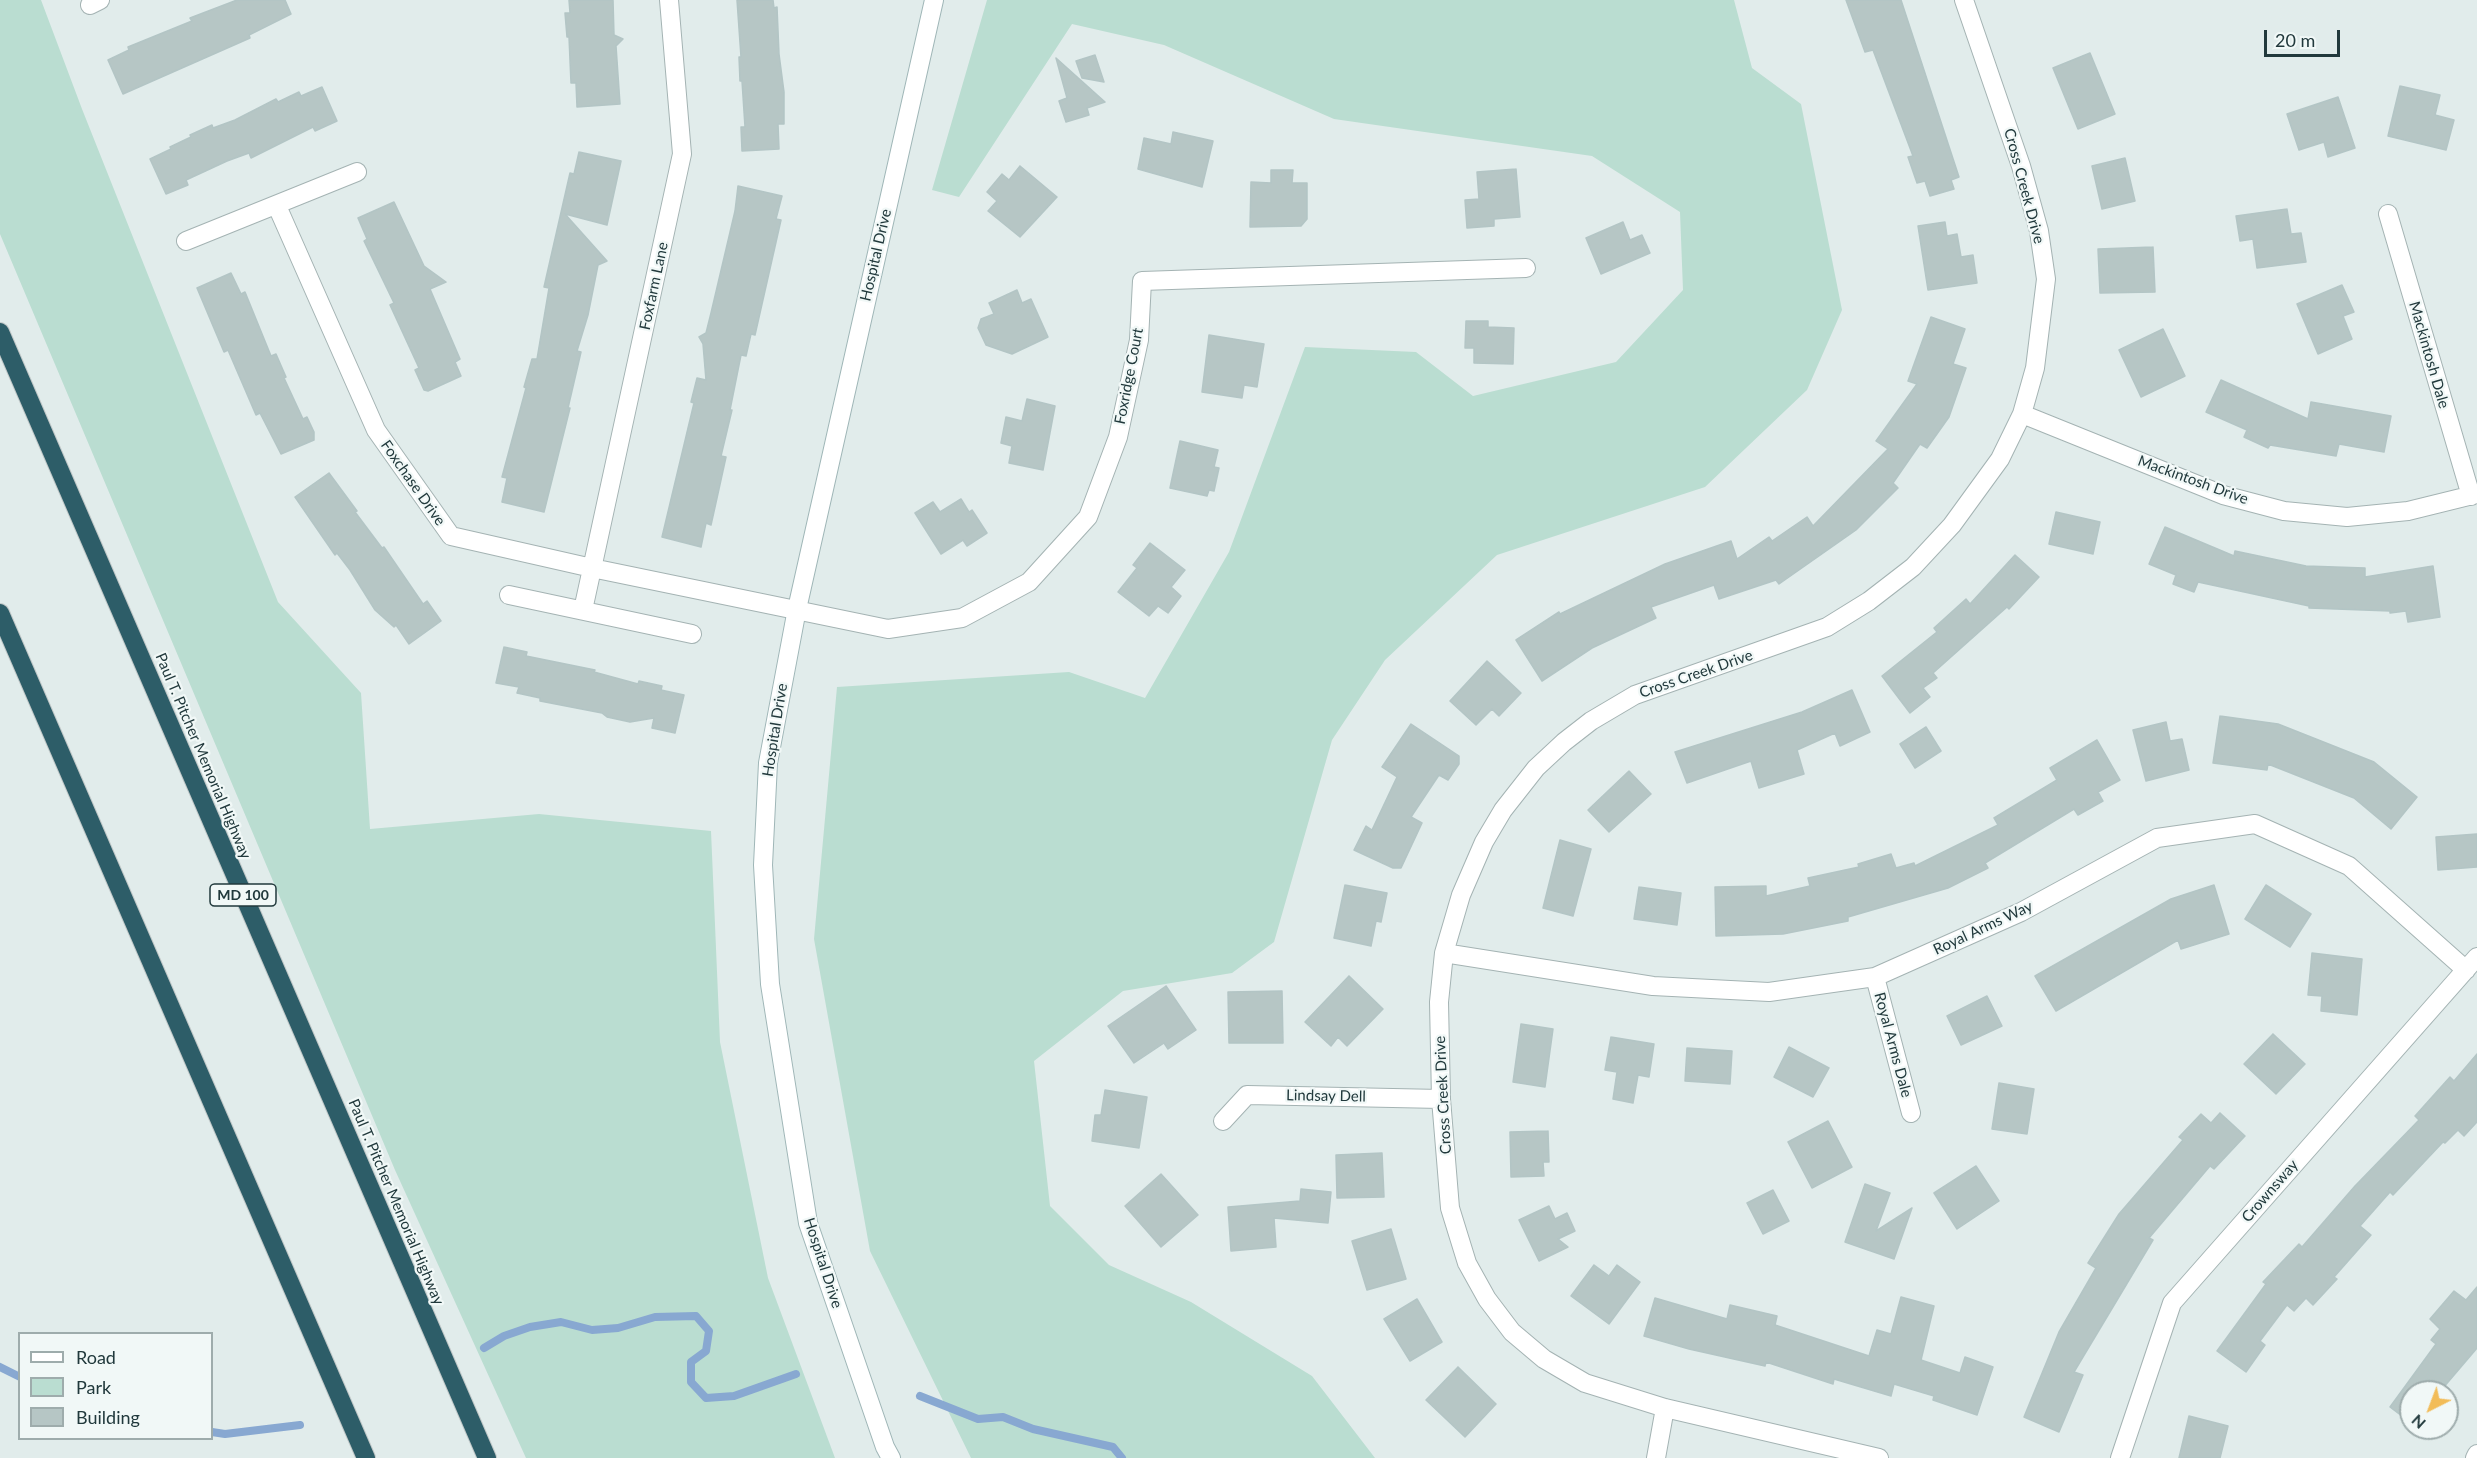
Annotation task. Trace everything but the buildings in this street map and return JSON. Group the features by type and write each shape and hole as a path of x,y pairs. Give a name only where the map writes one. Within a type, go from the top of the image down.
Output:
{"highway":[{"name":"Paul T. Pitcher Memorial Highway","path":"0,332 487,1458"},
{"path":"0,613 366,1458"}],"street":[{"name":"Foxfarm Lane","path":"583,610 682,154 669,0"},
{"name":"Hospital Drive","path":"891,1458 885,1447 808,1223 770,984 763,865 768,763 797,609 934,0"},
{"name":"Cross Creek Drive","path":"1879,1458 1665,1408 1585,1383 1544,1359 1512,1332 1487,1299 1467,1263 1450,1208 1442,1099 1439,1002 1444,953 1461,895 1484,842 1503,810 1536,768 1564,742 1591,722 1635,695 1827,627 1869,601 1913,567 1952,525 2000,459 2022,414 2037,358 2046,279 2039,231 2021,166 1964,0"},
{"path":"186,241 357,172"},
{"name":"Foxchase Drive","path":"277,206 376,430 451,536 592,568 797,609"},
{"name":"Mackintosh Dale","path":"2388,214 2474,495"},
{"name":"Foxridge Court","path":"797,609 888,629 962,618 1029,582 1088,517 1118,437 1139,340 1142,281 1526,268"},
{"name":"Mackintosh Drive","path":"2022,414 2223,495 2284,511 2347,517 2408,511 2474,495"},
{"path":"509,595 692,634"},
{"name":"Royal Arms Way","path":"1444,953 1653,986 1769,992 1875,977 2021,912 2157,838 2255,824 2349,866 2471,964"},
{"name":"Crownsway","path":"2120,1458 2172,1303 2471,964"},
{"name":"Royal Arms Dale","path":"1875,977 1911,1113"},
{"name":"Lindsay Dell","path":"1222,1121 1246,1095 1442,1099"},
{"path":"1656,1458 1665,1408"}],"green space":[{"path":"0,0 41,0 278,602 361,693 370,829 539,814 711,831 720,1042 768,1278 835,1458 526,1458 395,1170 0,234"},
{"path":"987,0 1734,0 1752,68 1801,104 1842,310 1807,390 1705,487 1497,555 1385,660 1332,740 1274,942 1232,973 1123,991 1034,1061 1050,1206 1109,1265 1191,1302 1312,1376 1375,1458 971,1458 870,1251 814,939 837,687 1069,672 1145,698 1229,552 1305,347 1416,352 1473,396 1616,362 1683,290 1680,212 1592,156 1334,119 1164,45 1072,24 959,197 932,190"}],"waterway":[{"path":"484,1348 504,1336 530,1327 561,1322 592,1330 618,1328 655,1317 696,1316 709,1331 706,1351 691,1362 691,1382 706,1398 734,1396 796,1374"},
{"path":"0,1367 18,1376"},
{"path":"920,1396 978,1419 1003,1417 1033,1429 1113,1447 1122,1458"},
{"path":"213,1432 225,1434 300,1425"}]}
